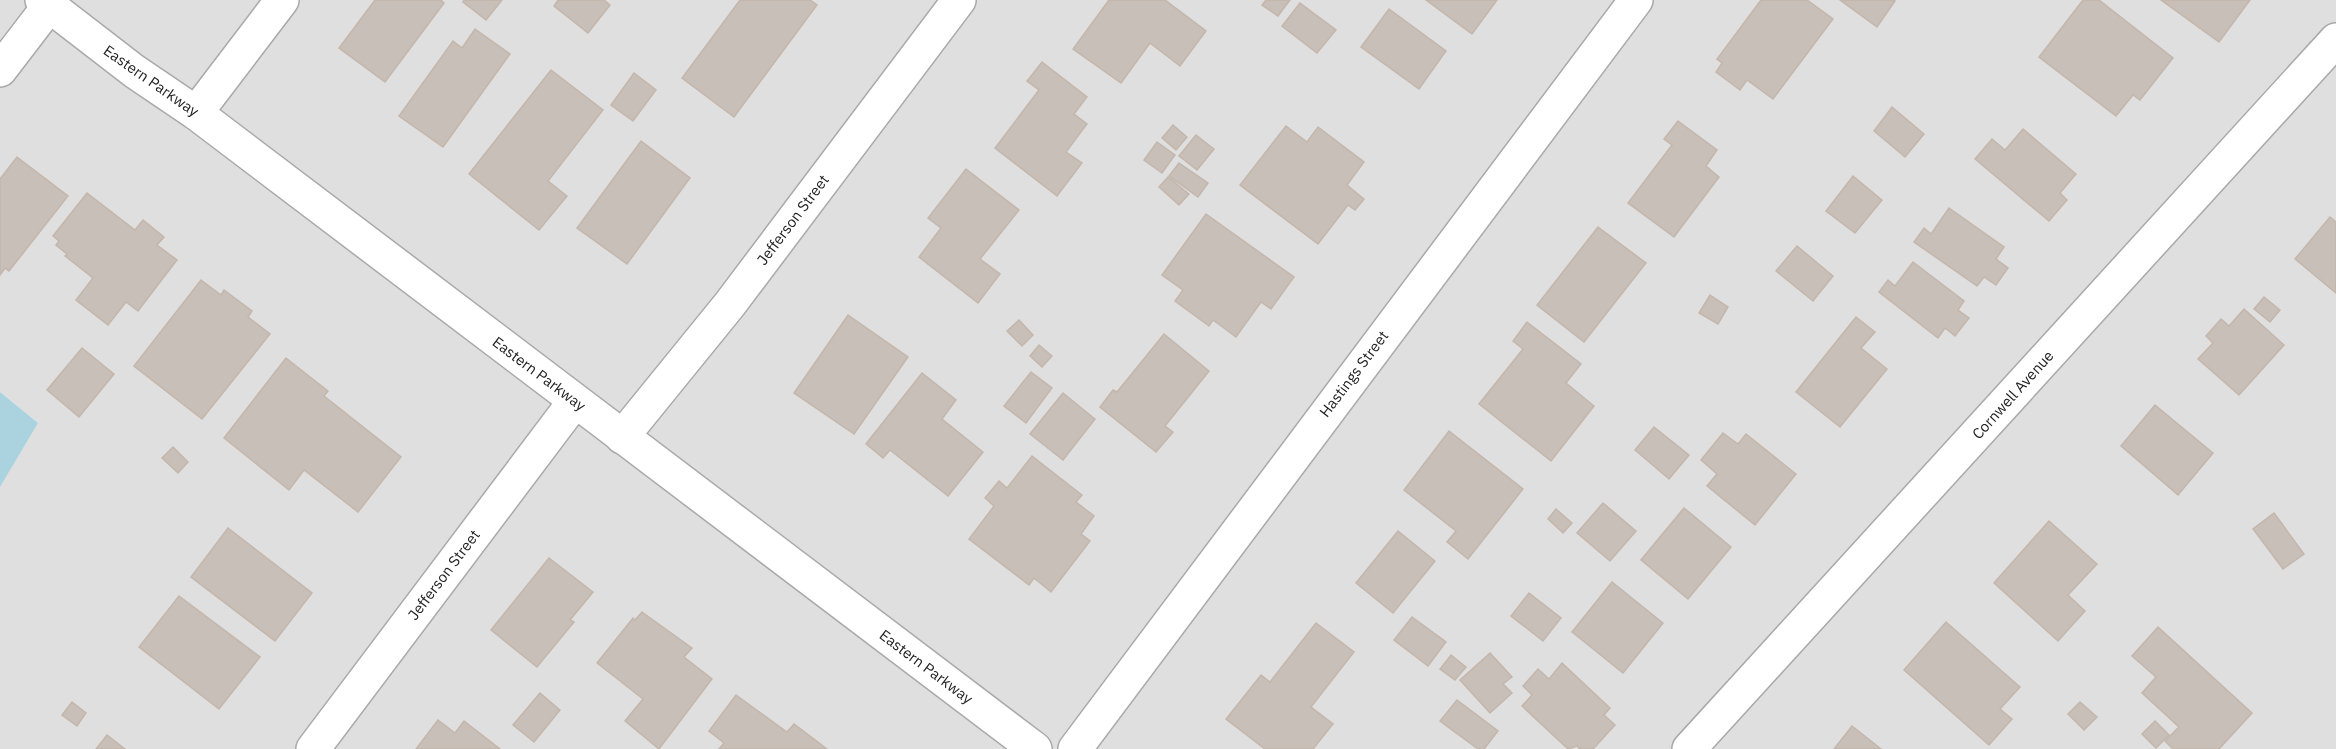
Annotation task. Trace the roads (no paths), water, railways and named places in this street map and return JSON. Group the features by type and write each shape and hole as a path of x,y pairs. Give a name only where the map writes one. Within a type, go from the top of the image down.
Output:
{"street":[{"path":"196,113 282,0"},
{"name":"Jefferson Street","path":"622,437 730,304 959,0"},
{"name":"Hastings Street","path":"1075,749 1636,0"},
{"path":"0,70 45,3"},
{"name":"Eastern Parkway","path":"45,3 134,71 196,113 1023,745"},
{"name":"Cornwell Avenue","path":"1689,749 2336,40"},
{"name":"Jefferson Street","path":"313,749 575,401"}],"water":[{"path":"0,392 38,423 0,487"}]}
